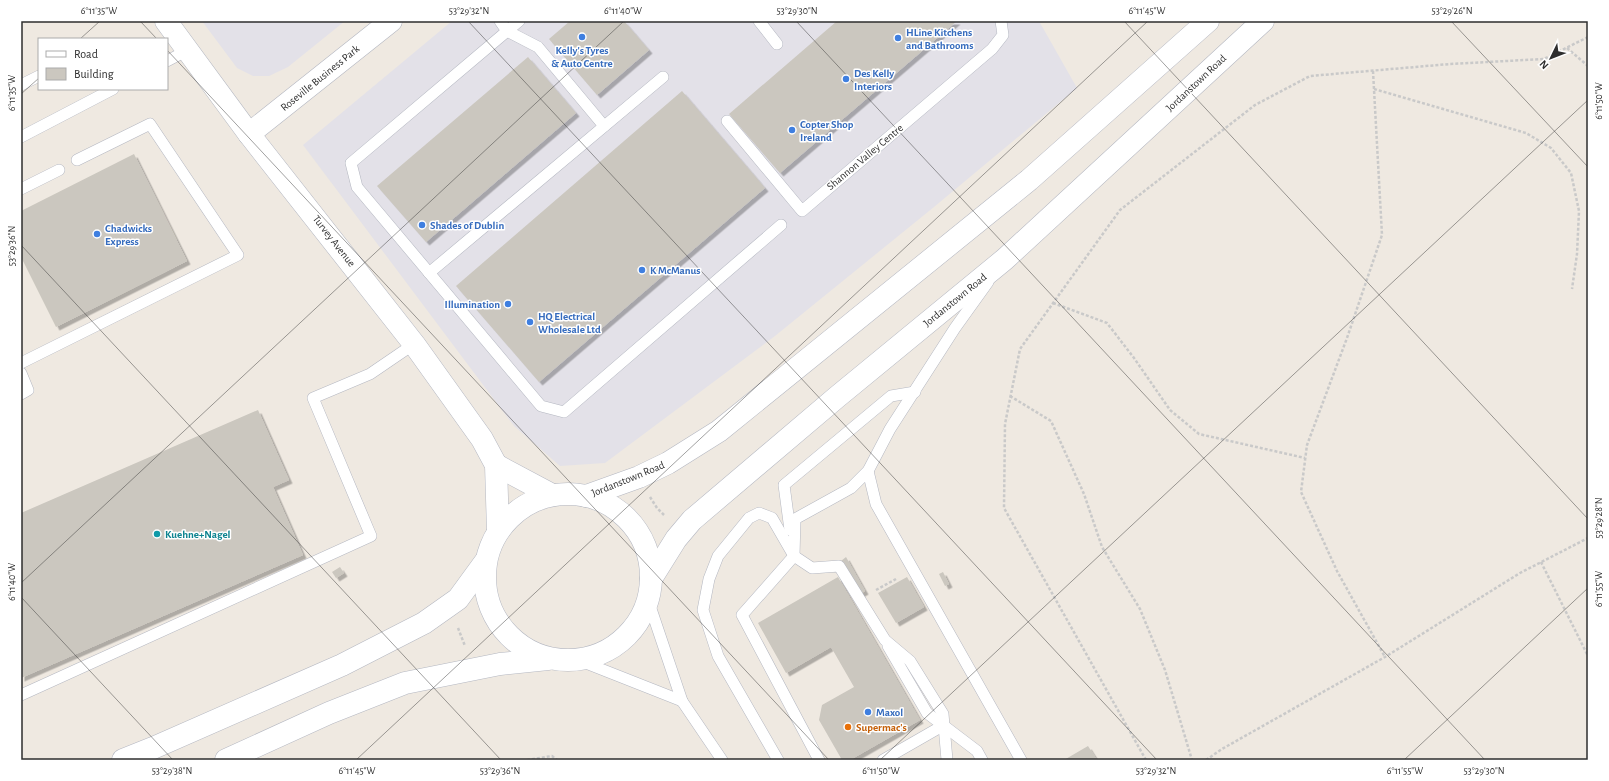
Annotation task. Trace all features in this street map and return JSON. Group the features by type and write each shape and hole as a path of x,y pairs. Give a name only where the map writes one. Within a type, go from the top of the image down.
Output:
{"main road":[{"name":"Turvey Avenue","path":"166,21 250,134 414,344 482,439 496,465 498,531"},
{"name":"Roseville Business Park","path":"250,134 391,21"},
{"name":"Jordanstown Road","path":"586,496 639,477 668,463 719,431 1029,180 1208,21"},
{"name":"Jordanstown Road","path":"651,579 692,520 836,397 1005,259 1263,21"},
{"path":"496,465 552,495"},
{"path":"226,760 329,713 405,683 500,664 551,659 578,660 603,652 624,638 638,622 648,600 651,579 648,553 634,527 614,508 600,500 586,496 565,494 552,495 525,505 506,521 498,531 490,546 485,562 485,590 493,614 508,635 528,650 551,659"},
{"path":"123,760 342,665 424,623 458,599 485,562"}],"lane":[{"path":"500,21 507,31 538,47 604,126"},
{"path":"519,21 351,163 357,187 541,406 564,412 781,225"},
{"path":"759,21 777,44"},
{"name":"Shannon Valley Centre","path":"727,121 802,211 992,49 1003,35 1001,21"},
{"path":"168,60 188,50"},
{"path":"21,86 38,77"},
{"path":"429,273 663,77"},
{"path":"21,137 111,90"},
{"path":"21,363 238,255 150,124 77,160"},
{"path":"21,189 59,170"},
{"path":"819,760 742,615 794,556 795,519 851,488 868,471 890,429 955,328 1005,259"},
{"path":"21,695 371,536 313,398 370,374 414,344"},
{"path":"21,373 28,390 21,394"},
{"path":"794,556 784,485 891,396 915,392"},
{"path":"868,471 876,504 1021,760"},
{"path":"778,760 718,656 703,610 709,579 718,556 749,518 760,513 772,518 794,556 812,568 839,566 885,640 910,661 942,714 947,760"},
{"path":"648,600 682,701 722,760"},
{"path":"578,660 682,701"},
{"path":"883,760 944,725"},
{"path":"944,725 977,751 982,760"}],"path":[{"path":"1146,760 1004,508 1005,424 1020,349 1120,210 1255,105 1310,76 1450,64 1544,59 1588,37"},
{"path":"1567,48 1588,66"},
{"path":"1373,71 1382,235 1347,338 1307,445 1301,492 1337,571 1385,657"},
{"path":"1374,89 1526,133 1551,148 1571,173 1579,211 1577,254 1572,289"},
{"path":"1053,303 1107,323 1134,358 1170,410 1199,434 1305,458"},
{"path":"1010,396 1051,421 1084,494 1102,547 1140,608 1165,670 1192,760"},
{"path":"639,477 657,508 683,531"},
{"path":"1206,760 1222,749 1385,657 1520,573 1588,538"},
{"path":"1541,562 1588,656"},
{"path":"860,600 912,569"},
{"path":"449,605 474,669"},
{"path":"527,760 552,756 558,760"}],"shaded area":[{"path":"202,21 345,21 288,67 269,76 253,76 237,68"},
{"path":"452,21 1039,21 1077,88 934,207 775,336 605,463 560,466 514,426 303,145"}],"building":[{"path":"570,21 624,21 649,50 597,95 549,39"},
{"path":"837,21 957,21 780,173 729,114"},
{"path":"528,57 576,113 426,242 377,186"},
{"path":"682,91 765,188 539,382 456,286"},
{"name":"Chadwicks Express","path":"134,154 187,261 56,327 21,257 21,211"},
{"name":"Kuehne+Nagel","path":"258,410 289,480 273,487 303,555 21,678 21,513"},
{"path":"846,557 865,591 860,594 841,561"},
{"path":"340,567 344,573 336,578 332,572"},
{"path":"943,572 949,584 945,586 939,574"},
{"path":"838,577 920,720 850,760 842,760 819,720 822,705 854,687 831,647 786,673 758,623"},
{"path":"907,577 924,607 896,623 878,593"},
{"path":"1088,746 1097,760 1064,760"}],"place":[{"name":"Kelly's Tyres & Auto Centre","path":"582,37"},
{"name":"HLine Kitchens and Bathrooms","path":"898,38"},
{"name":"Des Kelly Interiors","path":"846,79"},
{"name":"Copter Shop Ireland","path":"792,130"},
{"name":"Shades of Dublin","path":"422,225"},
{"name":"Chadwicks Express","path":"97,234"},
{"name":"K McManus","path":"642,270"},
{"name":"Illumination","path":"508,304"},
{"name":"HQ Electrical Wholesale Ltd","path":"530,322"},
{"name":"Kuehne+Nagel","path":"157,534"},
{"name":"Maxol","path":"868,712"},
{"name":"Supermac's","path":"848,727"}]}
